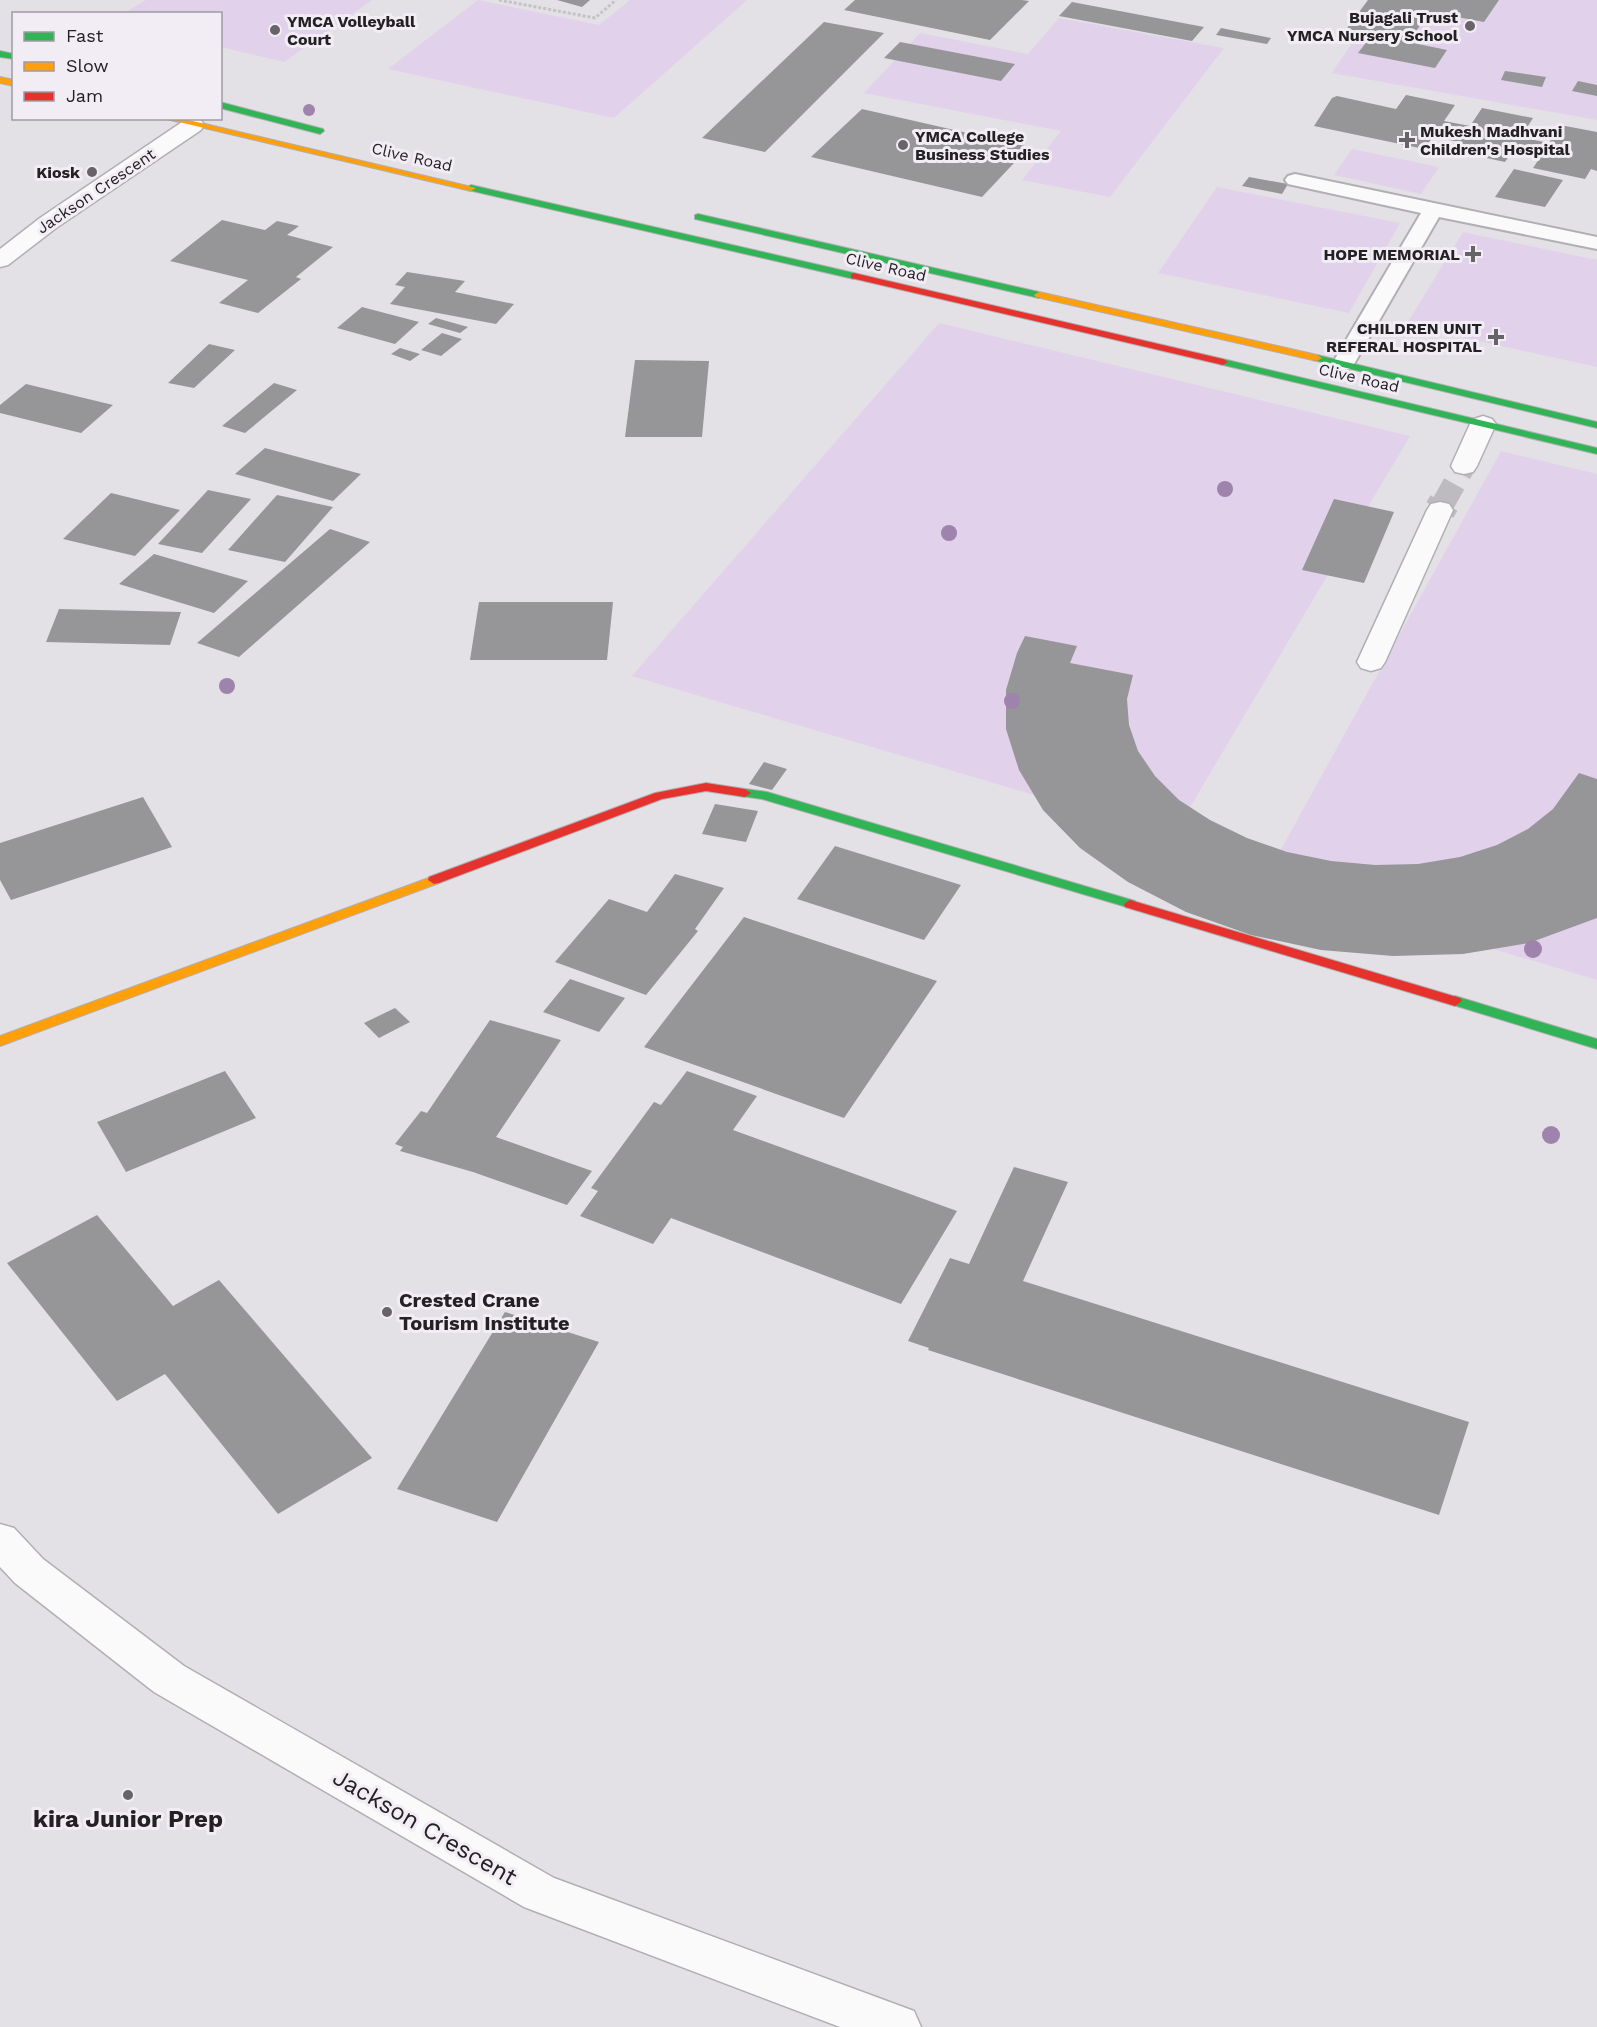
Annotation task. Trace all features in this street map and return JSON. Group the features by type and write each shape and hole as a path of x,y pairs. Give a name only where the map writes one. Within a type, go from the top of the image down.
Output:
{"street":[{"path":"222,106 337,135"},
{"name":"Clive Road","path":"174,120 492,192 1597,451"},
{"name":"Jackson Crescent","path":"0,260 48,223 193,125"},
{"name":"Clive Road","path":"683,213 1343,364 1597,425"},
{"path":"1464,466 1483,424"},
{"path":"1371,662 1440,510"},
{"path":"0,1041 659,796 706,787 763,795 1597,1044"},
{"name":"Jackson Crescent","path":"0,1540 29,1572 169,1679 540,1893 898,2027"}],"lane":[{"path":"1295,180 1597,243"},
{"path":"1343,364 1434,210"}],"path":[{"path":"500,0 595,18 616,0"}],"shaded area":[{"name":"YMCA Volleyball Court","path":"146,0 372,0 284,62 222,47 222,12 126,12"},
{"path":"478,0 599,25 630,0 747,0 614,118 388,69"},
{"path":"1380,0 1597,0 1597,120 1332,73"},
{"path":"1059,18 1224,48 1110,197 1022,180 1061,131 864,93 920,33 1028,54"},
{"path":"1352,149 1439,167 1421,194 1334,175"},
{"path":"1217,187 1400,223 1349,313 1158,273"},
{"path":"1463,232 1597,260 1597,367 1406,325"},
{"path":"939,323 1410,436 1173,836 632,676"},
{"path":"1501,451 1597,474 1597,980 1264,880"}],"building":[{"path":"557,0 590,0 582,7"},
{"path":"855,0 1029,1 990,40 844,10"},
{"path":"1368,0 1499,0 1484,22 1430,12 1408,42 1447,50 1435,68 1358,53 1365,44 1339,39"},
{"path":"1072,2 1204,27 1192,41 1059,16"},
{"path":"824,22 884,33 765,152 702,138"},
{"path":"1221,28 1271,38 1267,44 1216,35"},
{"path":"900,42 1015,64 1001,81 884,58"},
{"path":"1505,71 1546,77 1542,87 1501,80"},
{"path":"1578,81 1597,85 1597,96 1572,91"},
{"path":"1406,95 1455,105 1444,121 1470,126 1482,108 1533,118 1521,137 1549,143 1560,125 1597,132 1597,171 1591,169 1585,179 1533,168 1539,159 1511,153 1505,162 1454,151 1460,142 1433,137 1424,149 1314,126 1332,98 1337,96 1396,109"},
{"path":"862,109 1029,147 982,197 811,157"},
{"path":"1514,169 1563,180 1545,207 1495,197"},
{"path":"1249,177 1288,184 1282,194 1242,186"},
{"path":"222,220 265,230 277,221 299,226 287,235 333,247 296,277 301,279 258,313 219,303 248,280 170,261"},
{"path":"407,272 465,281 455,292 514,304 496,324 390,304 405,287 395,285"},
{"path":"362,307 419,322 395,344 337,328"},
{"path":"436,318 468,327 460,333 428,324"},
{"path":"442,333 462,339 441,356 421,350"},
{"path":"209,344 235,350 194,388 168,383"},
{"path":"400,348 420,354 410,361 391,354"},
{"path":"635,360 709,361 702,437 625,437"},
{"path":"274,383 297,390 245,433 222,426"},
{"path":"26,384 113,405 81,433 0,413 0,405"},
{"path":"265,448 361,474 333,501 235,474"},
{"path":"208,490 251,499 202,553 158,544"},
{"path":"111,493 180,510 135,556 63,539"},
{"path":"277,495 333,507 285,562 228,550"},
{"path":"1334,499 1394,512 1364,583 1302,570"},
{"path":"330,529 370,542 239,657 197,643"},
{"path":"154,554 248,581 214,613 119,584"},
{"path":"479,602 613,602 607,660 470,660"},
{"path":"59,609 181,612 170,645 46,642"},
{"path":"1025,636 1077,646 1070,663 1133,675 1127,699 1129,725 1138,751 1155,776 1179,800 1210,820 1247,838 1287,852 1331,861 1375,865 1418,864 1460,857 1497,845 1528,829 1553,809 1579,773 1597,779 1597,918 1529,943 1463,954 1393,956 1321,950 1251,935 1186,912 1128,882 1080,848 1043,810 1019,770 1006,729 1006,690 1017,653"},
{"path":"764,762 787,769 772,790 749,784"},
{"path":"143,797 172,847 11,900 0,880 0,843"},
{"path":"715,804 758,811 746,842 702,834"},
{"path":"835,846 961,885 924,940 797,899"},
{"path":"675,874 724,888 695,929 698,931 646,995 555,962 609,899 647,912"},
{"path":"744,917 937,981 844,1118 644,1047"},
{"path":"570,979 625,998 599,1032 543,1012"},
{"path":"395,1008 410,1022 379,1038 364,1023"},
{"path":"490,1020 561,1040 496,1137 592,1171 567,1205 473,1172 400,1151 403,1147 395,1144 421,1111 427,1113"},
{"path":"225,1071 256,1118 126,1172 97,1122"},
{"path":"687,1071 757,1096 733,1130 957,1211 901,1304 671,1218 653,1244 580,1216 598,1191 591,1188 654,1102 661,1105"},
{"path":"1014,1167 1068,1182 1023,1281 1469,1422 1439,1515 928,1350 929,1348 908,1341 950,1258 969,1264"},
{"path":"97,1215 173,1306 219,1280 372,1458 278,1514 165,1374 117,1401 7,1263"},
{"path":"505,1312 599,1342 497,1522 397,1489"}],"tunnel":[{"path":"1443,504 1464,466"},
{"path":"1440,510 1444,503"}],"traffic: fast":[{"path":"0,54 12,57"},
{"path":"222,106 320,131"},
{"path":"471,188 854,276"},
{"path":"698,217 1039,295"},
{"path":"1317,358 1597,425"},
{"path":"1223,362 1597,451"},
{"path":"745,793 763,795 1130,904"},
{"path":"1455,1001 1597,1044"}],"traffic: slow":[{"path":"0,80 12,83"},
{"path":"175,120 471,188"},
{"path":"1039,295 1317,358"},
{"path":"0,1041 434,880"}],"traffic: jam":[{"path":"854,276 1223,362"},
{"path":"434,880 659,796 706,787 745,793"},
{"path":"1130,904 1455,1001"}],"place":[{"name":"Bujagali Trust YMCA Nursery School","path":"1470,26"},
{"name":"YMCA Volleyball Court","path":"275,30"},
{"name":"Mukesh Madhvani Children's Hospital","path":"1407,140"},
{"name":"YMCA College Business Studies","path":"903,145"},
{"name":"Kiosk","path":"92,172"},
{"name":"HOPE MEMORIAL","path":"1473,254"},
{"name":"CHILDREN UNIT REFERAL HOSPITAL","path":"1496,337"},
{"name":"Crested Crane Tourism Institute","path":"387,1312"},
{"name":"kira Junior Prep","path":"128,1795"}]}
